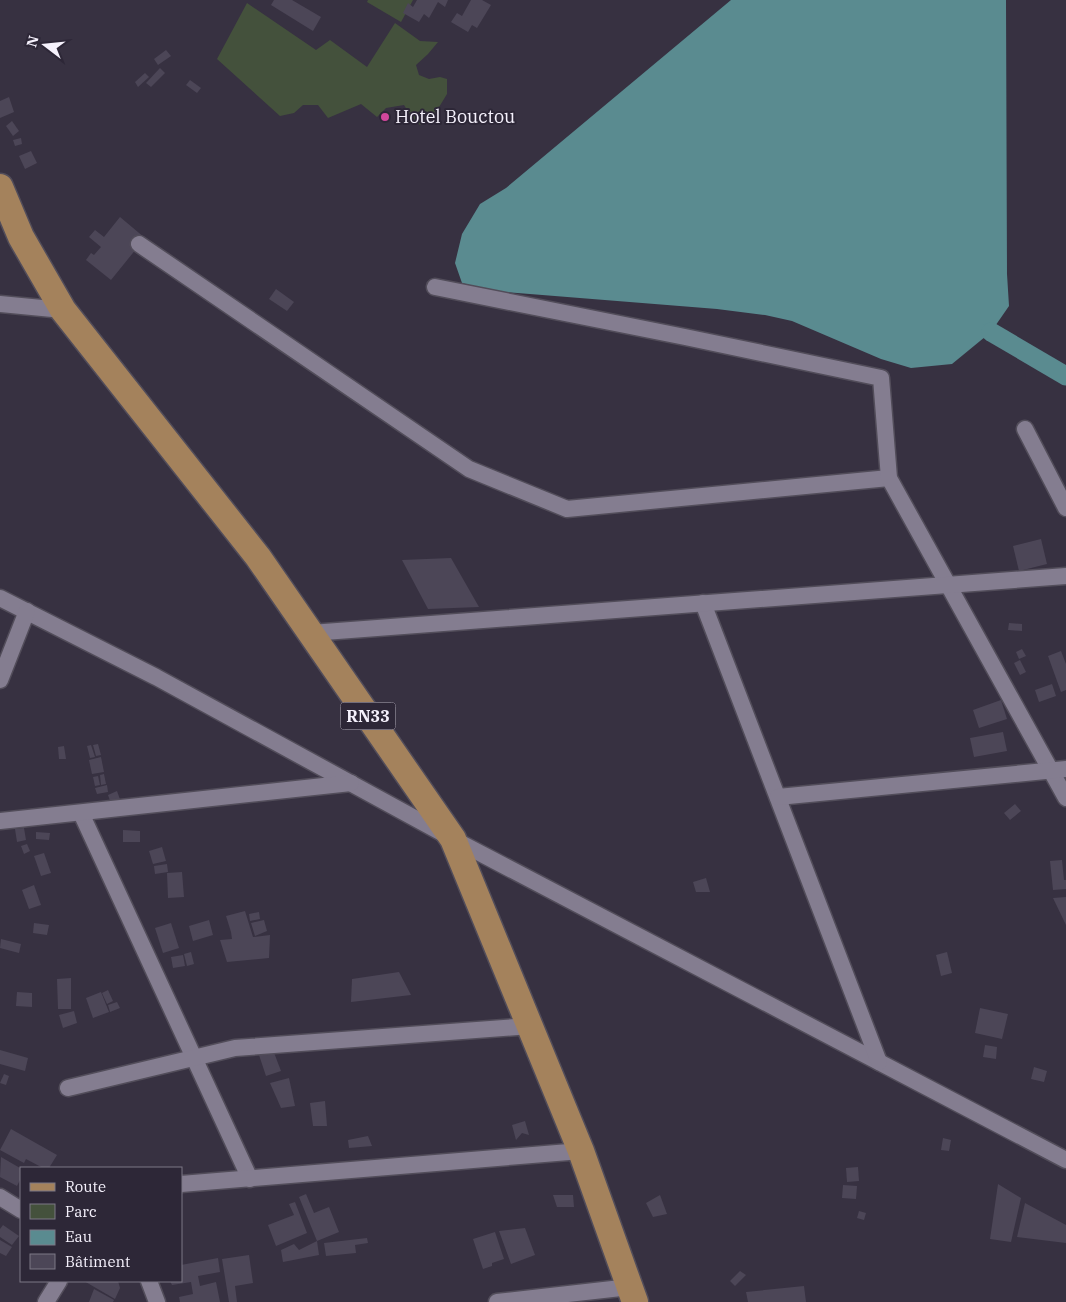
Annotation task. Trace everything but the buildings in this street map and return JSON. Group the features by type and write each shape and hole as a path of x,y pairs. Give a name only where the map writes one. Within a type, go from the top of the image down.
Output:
{"main road":[{"name":"RN33","path":"0,187 21,237 63,310 258,556 453,839 581,1151 633,1295"}],"street":[{"path":"140,244 469,469 567,510 889,478"},
{"path":"435,287 881,378 889,478 948,585 1059,770 1066,798"},
{"path":"0,304 63,310"},
{"path":"1025,429 1066,508"},
{"path":"311,633 1066,576"},
{"path":"0,598 156,677 453,839 1066,1160"},
{"path":"703,603 879,1062"},
{"path":"0,680 27,611"},
{"path":"778,797 1059,770"},
{"path":"0,821 351,784"},
{"path":"81,812 250,1178"},
{"path":"68,1088 235,1048 530,1026"},
{"path":"182,1184 581,1151"},
{"path":"0,1197 20,1209"},
{"path":"46,1302 58,1282"},
{"path":"149,1282 157,1302"},
{"path":"497,1302 633,1295"}],"green space":[{"path":"368,0 413,0 401,22 367,2"},
{"path":"247,3 316,50 330,40 367,67 395,23 420,41 438,42 416,65 419,75 429,79 440,77 447,79 447,94 433,117 420,125 410,115 404,105 386,108 377,117 361,104 328,118 318,105 303,105 294,113 280,116 217,59"}],"water":[{"path":"731,0 1006,0 1007,274 1009,306 991,332 952,364 911,368 881,359 792,321 765,315 717,309 491,291 462,283 455,263 462,234 480,204 506,188"}],"waterway":[{"path":"991,332 1066,376"}],"place":[{"name":"Hotel Bouctou","path":"385,117"}]}
